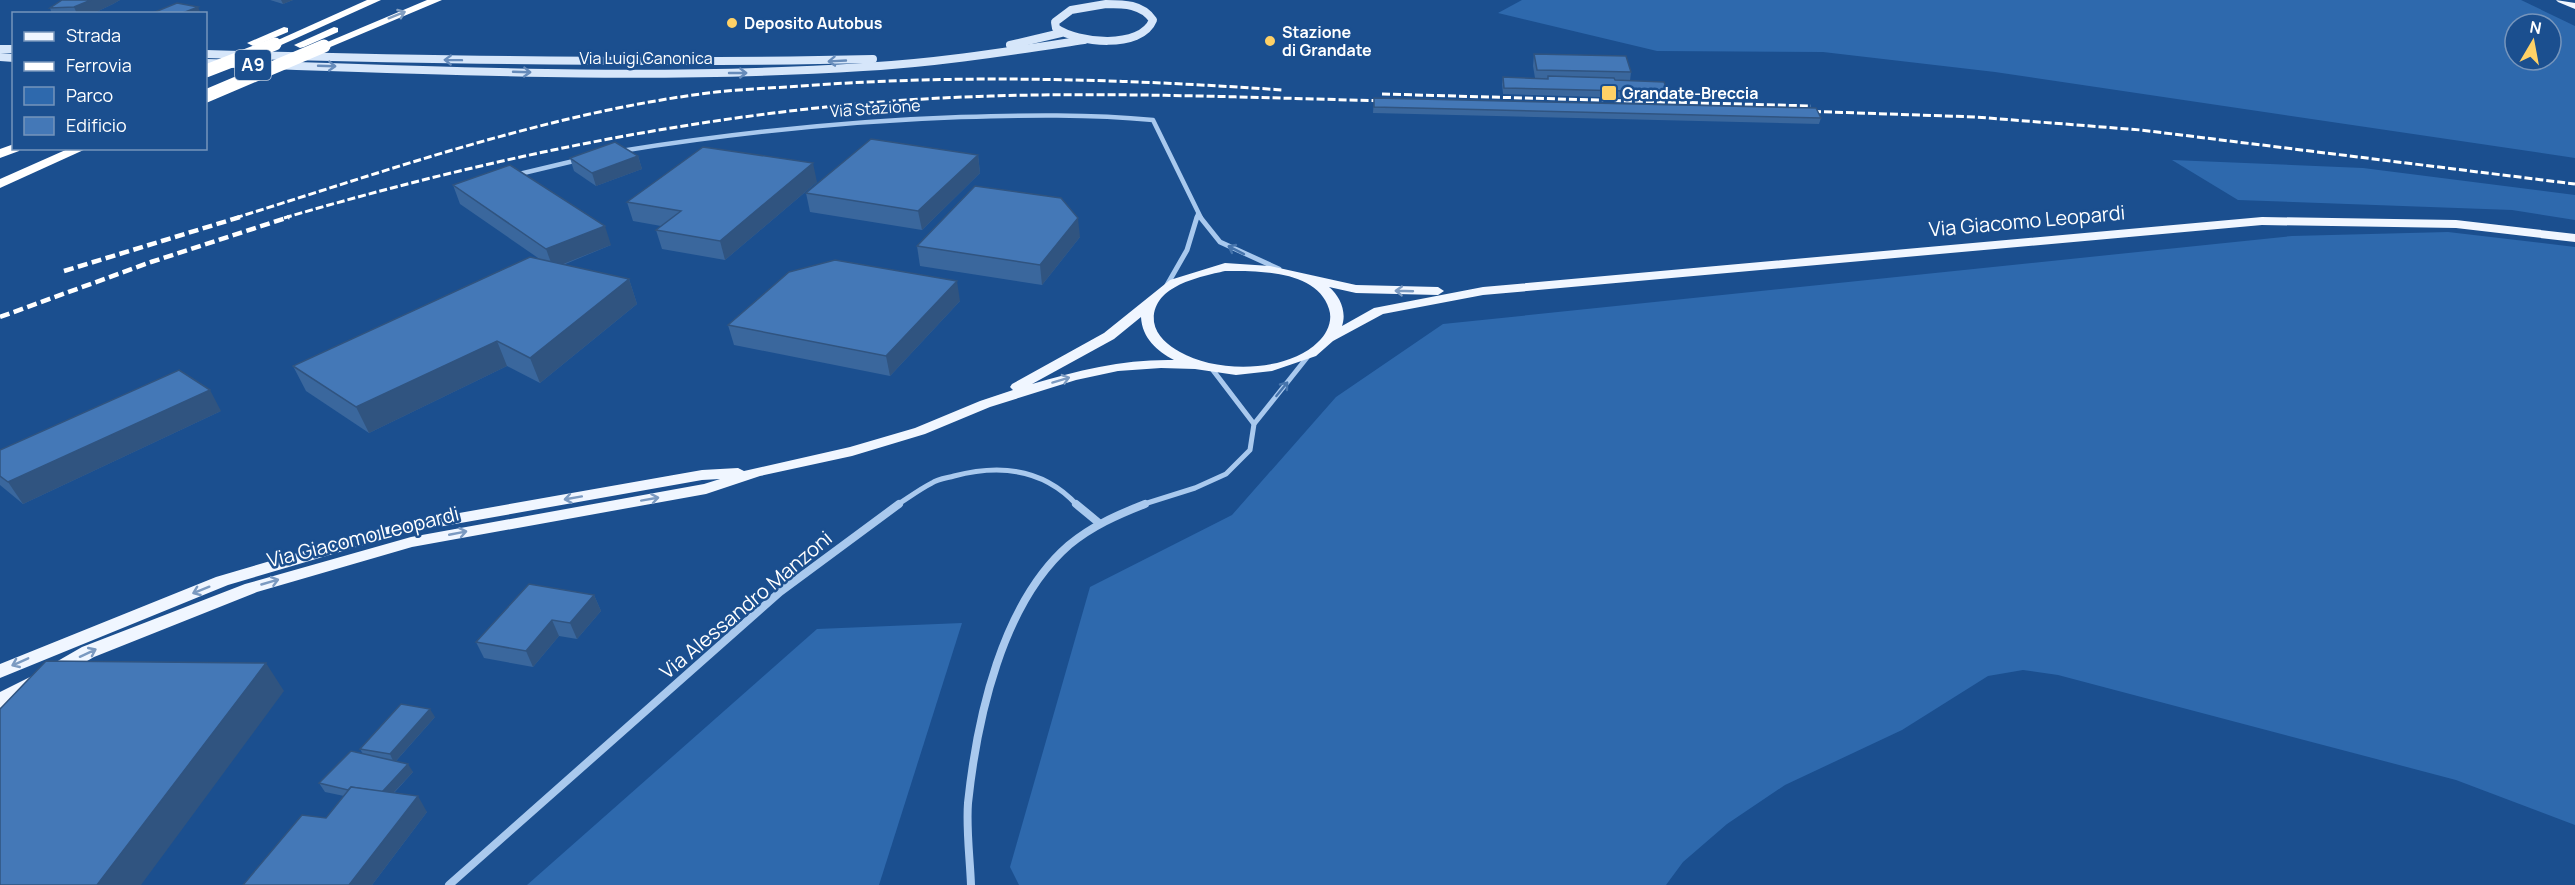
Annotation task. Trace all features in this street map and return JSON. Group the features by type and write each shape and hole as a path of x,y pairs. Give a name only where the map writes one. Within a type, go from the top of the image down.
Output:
{"highway":[{"path":"207,63 352,0"},
{"name":"A9","path":"207,71 376,0"},
{"name":"A9","path":"207,85 405,0"},
{"path":"207,96 437,0"},
{"path":"0,173 52,150"},
{"path":"0,184 77,150"}],"main road":[{"path":"2561,0 2575,6"},
{"name":"Via Giacomo Leopardi","path":"0,701 88,652 251,588 411,542 706,489 756,472 852,450 920,431 985,404 1073,376 1118,367 1161,364 1258,370 1286,364 1310,355 1330,338 1379,311 1483,291 2262,221 2456,224 2575,238"},
{"name":"Via Giacomo Leopardi","path":"985,404 1109,336 1164,290 1196,274 1225,267 1253,267 1285,271 1306,279 1356,289 1483,291"},
{"name":"Via Giacomo Leopardi","path":"1306,279 1323,289 1333,300 1338,319 1330,338"},
{"name":"Via Giacomo Leopardi","path":"1152,302 1148,315 1148,328 1158,344 1177,357 1205,367"},
{"name":"Via Giacomo Leopardi","path":"0,671 222,581 403,528 702,475 756,472"}],"street":[{"name":"Via Luigi Canonica","path":"207,63 565,73 760,73 927,63 1084,40 1122,39 1148,29 1153,20 1150,14 1134,3 1094,2 1059,17 1055,22 1056,28 1061,33 1084,40"},
{"name":"Via Luigi Canonica","path":"207,54 403,59 812,62 916,57 1014,45 1061,33"},
{"name":"Via Stazione","path":"617,152 726,136 909,119 1043,115 1124,116 1153,120 1198,214 1220,242 1253,259 1285,271"},
{"path":"511,176 585,158"},
{"path":"1164,290 1187,250 1198,214"},
{"path":"971,885 968,805 981,724 1000,656 1029,591 1068,546 1100,524 1147,503 1195,488 1226,474 1250,450 1254,424 1310,355"},
{"path":"1205,367 1254,424"},
{"name":"Via Alessandro Manzoni","path":"449,885 780,592 882,515 933,482 971,472 1008,470 1034,476 1064,490 1082,511 1100,524"}],"green space":[{"path":"1522,0 2521,0 2546,12 2503,12 2503,72 2563,72 2563,20 2575,26 2575,158 1995,72 1823,52 1657,51 1498,13"},
{"path":"2172,160 2363,168 2575,195 2575,220 2512,210 2238,200"},
{"path":"2448,232 2575,247 2575,825 2456,780 2058,675 2023,670 1988,676 1902,730 1785,785 1727,824 1683,862 1666,885 1019,885 1010,867 1090,587 1232,515 1336,397 1443,324 2292,236"},
{"path":"962,623 879,885 527,885 817,629"}],"building":[{"path":"62,0 91,0 74,7 50,8"},
{"path":"177,3 198,7 185,12 155,12"},
{"path":"1534,54 1626,56 1631,72 1537,70"},
{"path":"1548,76 1664,82 1668,92 1504,88 1503,77 1548,79"},
{"path":"1374,98 1816,108 1821,118 1374,107"},
{"path":"871,139 978,155 918,211 806,193"},
{"path":"615,142 638,156 592,173 570,158"},
{"path":"703,147 813,163 720,241 656,230 681,211 627,202"},
{"path":"510,165 605,226 546,249 453,185"},
{"path":"975,186 1061,198 1078,218 1040,265 917,246"},
{"path":"530,257 629,279 530,358 497,341 356,407 293,366"},
{"path":"835,260 957,281 886,356 728,325 789,272"},
{"path":"179,370 210,390 8,482 0,476 0,450"},
{"path":"529,584 594,595 570,623 552,620 526,651 476,642"},
{"path":"46,661 266,663 97,885 0,885 0,709"},
{"path":"401,704 430,709 390,754 360,749"},
{"path":"351,751 408,764 382,792 351,787 348,790 319,783"},
{"path":"351,787 418,796 349,885 243,885 302,815 326,818"}],"railway":[{"path":"235,218 413,162 533,128 593,113 716,92 861,82 982,79 1163,83 1283,90"},
{"path":"1382,94 1811,106"},
{"path":"284,218 500,161 573,146 720,120 868,103 933,98 1064,95 1391,101"},
{"path":"1802,111 1975,117 2141,130 2575,184"},
{"path":"64,271 240,217"},
{"path":"0,317 151,262 289,217"}],"place":[{"name":"Deposito Autobus","path":"732,23"},
{"name":"Stazione di Grandate","path":"1270,41"},
{"name":"Grandate-Breccia","path":"1609,93"}]}
